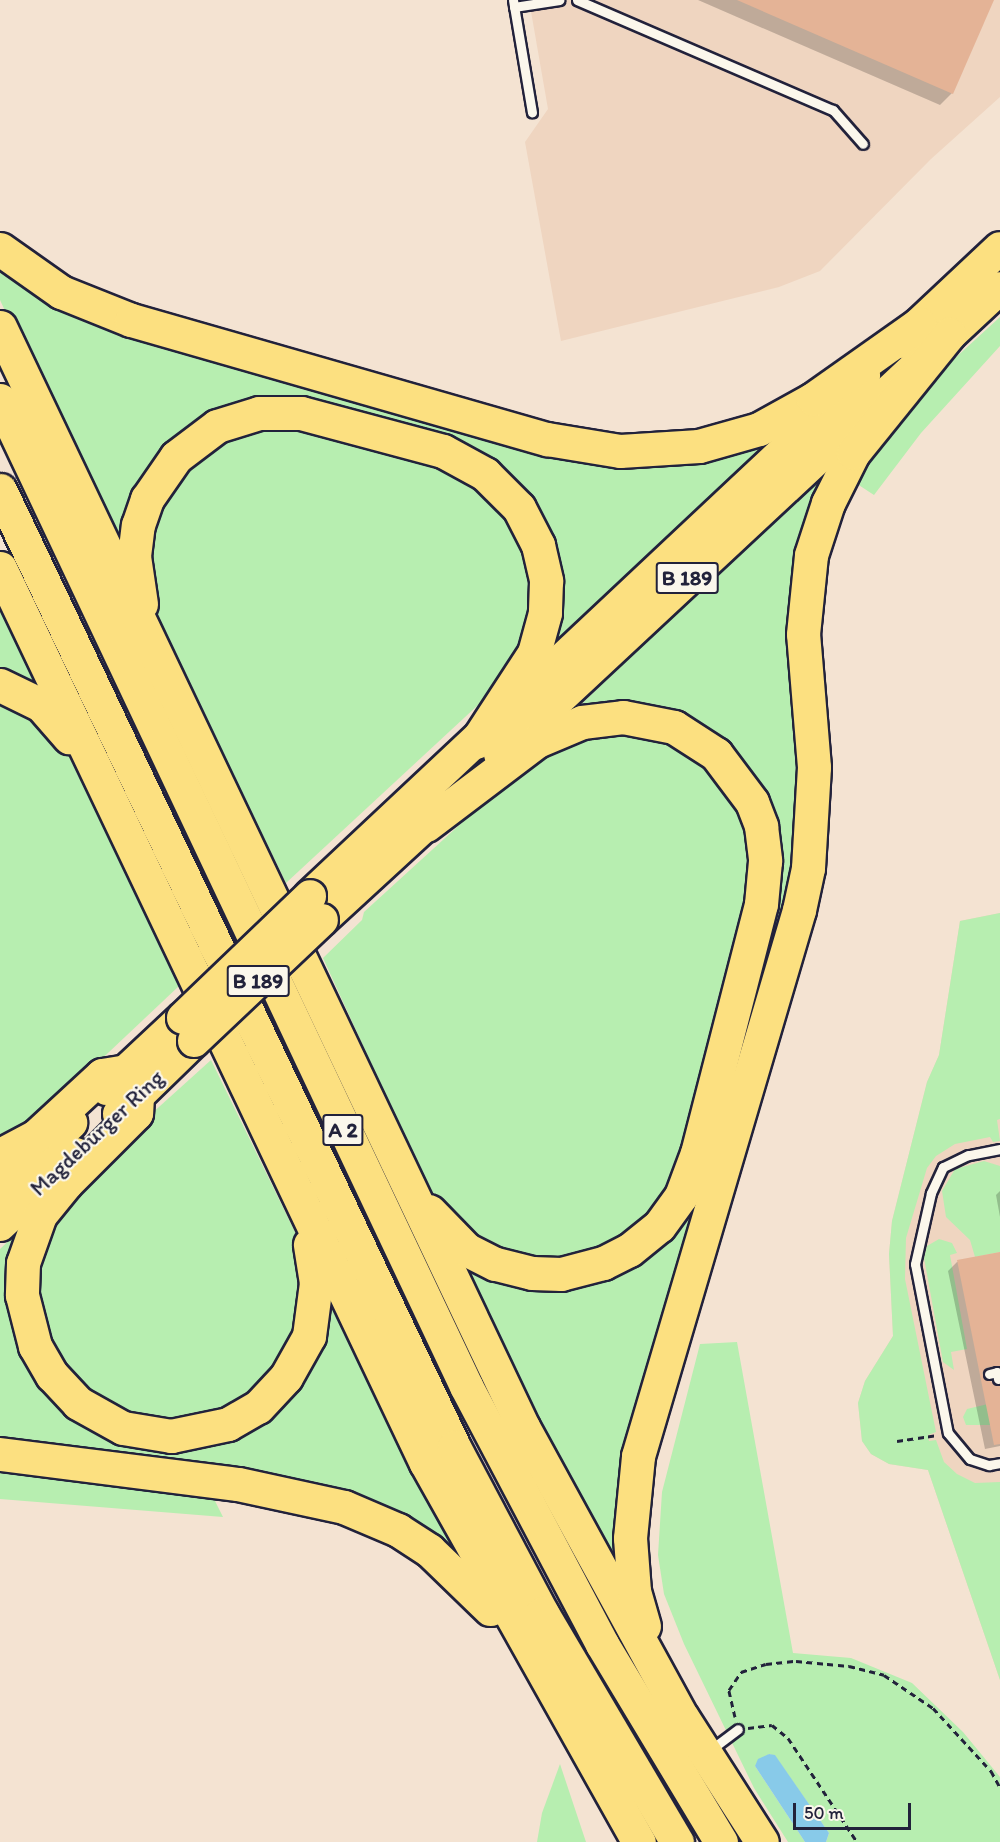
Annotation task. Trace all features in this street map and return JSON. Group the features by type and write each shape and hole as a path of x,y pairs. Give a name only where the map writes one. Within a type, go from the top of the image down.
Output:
{"highway":[{"name":"B 189","path":"316,908 426,825 934,329 1000,248"},
{"path":"0,249 61,291 131,320 548,440 620,451 699,446 759,429 934,329"},
{"name":"B 189","path":"316,908 476,742 934,329 1000,288"},
{"path":"0,327 155,658 523,1427 682,1717 762,1842"},
{"path":"682,1717 637,1604 630,1538 632,1490 652,1407 799,910 809,803 803,634 813,547 828,503 853,453 934,329"},
{"name":"A 2","path":"0,400 460,1376 602,1644 721,1842"},
{"path":"155,658 137,587 135,545 147,499 166,469 198,438 237,418 281,412 337,419 431,446 470,464 507,493 534,535 547,589 541,634 527,667 476,742"},
{"name":"A 2","path":"0,490 454,1447 548,1623 677,1842"},
{"path":"0,568 426,1463 541,1673 639,1842"},
{"path":"0,685 30,698 51,713 106,790"},
{"path":"390,1152 445,1232 466,1250 498,1265 561,1274 603,1263 640,1242 676,1204 697,1153 761,903 763,837 747,791 716,754 674,727 623,717 582,722 542,738 426,825"},
{"name":"Magdeburger Ring","path":"0,1225 132,1083 316,908"},
{"path":"0,1155 36,1136 102,1075 132,1083 136,1113 66,1183 32,1231 23,1263 21,1295 27,1326 44,1363 70,1396 99,1417 134,1431 171,1436 209,1430 244,1416 269,1398 293,1363 313,1322 316,1283 309,1241 286,1171"},
{"name":"Magdeburger Ring","path":"0,1190 132,1083"},
{"path":"0,1454 256,1487 359,1512 398,1530 452,1569 541,1673"}],"lane":[{"path":"532,112 514,4 559,0"},
{"path":"577,0 833,110 863,144"},
{"path":"1000,1149 960,1158 943,1167 931,1192 916,1250 918,1280 948,1432 969,1459 989,1465 1000,1463"},
{"path":"705,1754 738,1729"}],"path":[{"path":"897,1441 948,1432"},
{"path":"857,1842 788,1738 772,1725 738,1729 729,1690 741,1672 766,1664 796,1661 849,1666 884,1675 933,1708 991,1771 1000,1787"}],"shaded area":[{"path":"529,0 1000,0 1000,97 931,159 820,271 779,287 561,341 525,142 548,109"},
{"path":"1000,913 1000,1680 928,1470 889,1464 871,1454 862,1441 858,1403 865,1381 893,1336 889,1254 892,1221 927,1082 939,1055 960,921"}],"green space":[{"path":"0,265 513,440 774,436 544,653 558,590 453,438 324,401 225,408 121,560 0,300"},
{"path":"1000,317 1000,346 921,433 874,495 851,480 918,392"},
{"path":"283,422 475,476 531,552 530,632 491,693 286,883 145,592 156,504 209,444"},
{"path":"827,470 797,856 623,1589 447,1247 476,1271 651,1250 760,955 739,762 572,713"},
{"path":"0,587 58,707 0,674"},
{"path":"0,695 56,735 68,754 179,986 37,1120 0,1144"},
{"path":"602,728 679,740 736,792 756,862 689,1147 658,1212 577,1263 489,1252 425,1193 412,1153 323,958 362,920 364,912 524,766 541,753"},
{"path":"1000,913 1000,1119 997,1120 1000,1141 993,1142 990,1137 955,1144 936,1156 927,1168 906,1238 905,1279 936,1432 928,1435 929,1441 936,1440 944,1462 957,1474 975,1483 1000,1482 1000,1680 928,1470 889,1464 871,1454 862,1441 858,1403 865,1381 893,1336 889,1254 892,1221 927,1082 939,1055 960,921"},
{"path":"211,1060 296,1234 301,1253 297,1341 238,1408 158,1426 87,1398 37,1322 38,1245 88,1171"},
{"path":"984,1161 1000,1166 1000,1252 975,1257 970,1240 946,1217 942,1191 955,1169"},
{"path":"22,1228 63,1405 239,1432 326,1288 495,1604 433,1543 0,1445 0,1249"},
{"path":"939,1239 952,1243 957,1253 950,1255 967,1349 951,1352 954,1370 943,1362 924,1258 927,1246"},
{"path":"737,1342 793,1653 851,1658 912,1683 963,1732 1000,1777 1000,1842 826,1842 829,1833 775,1756 769,1754 755,1766 805,1842 788,1842 754,1788 684,1644 664,1594 658,1555 662,1492 700,1344"},
{"path":"988,1404 992,1425 966,1425 963,1417 967,1409"},
{"path":"0,1460 208,1487 223,1517 0,1499"},
{"path":"560,1764 586,1842 537,1842 542,1813"}],"water":[{"path":"769,1754 775,1755 829,1833 826,1842 805,1842 755,1766 758,1759"}],"building":[{"path":"737,0 994,0 953,94"},
{"path":"1000,1252 1000,1366 987,1367 982,1373 985,1379 1000,1385 1000,1444 994,1445 957,1260"}]}
